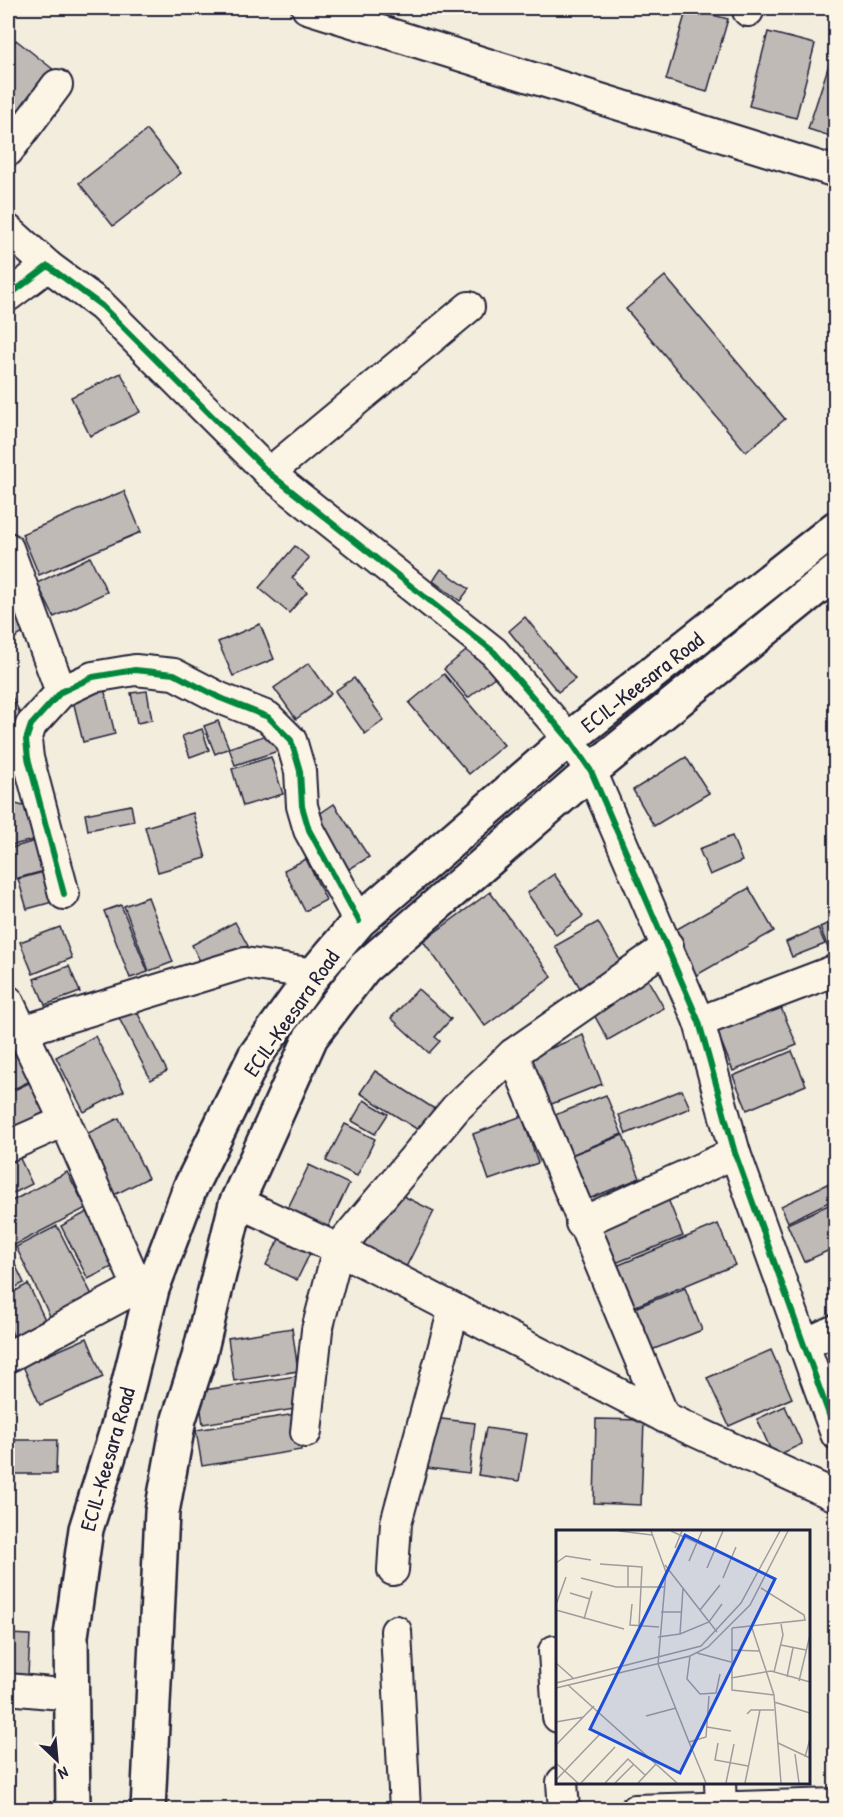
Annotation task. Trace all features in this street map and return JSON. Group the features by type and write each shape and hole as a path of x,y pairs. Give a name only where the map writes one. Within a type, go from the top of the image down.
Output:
{"main road":[{"name":"ECIL-Keesara Road","path":"73,1809 71,1636 86,1529 118,1427 145,1288 190,1188 255,1056 314,975 359,921 569,739 836,528"},
{"name":"ECIL-Keesara Road","path":"148,1809 162,1512 179,1419 199,1358 238,1202 311,1037 364,968 591,771 836,572"}],"street":[{"path":"307,8 836,172"},
{"path":"8,151 57,85"},
{"path":"8,230 48,266 102,306 269,473 494,652 569,739 591,771 699,1022 735,1153 836,1434"},
{"path":"8,296 48,266"},
{"path":"269,473 469,307"},
{"path":"8,548 62,692"},
{"path":"64,894 18,765 31,725 62,692 93,677 135,669 174,674 220,698 268,717 291,740 300,771 302,806 309,830 359,921"},
{"path":"306,1432 316,1330 338,1249 456,1108 513,1054 668,946"},
{"path":"22,1031 245,963 314,975"},
{"path":"699,1022 836,970"},
{"path":"8,1001 145,1288 8,1357"},
{"path":"513,1054 581,1223 664,1417"},
{"path":"8,1146 65,1121"},
{"path":"581,1223 735,1153"},
{"path":"238,1202 338,1249 664,1417 836,1496"},
{"path":"393,1570 396,1523 454,1309"},
{"path":"803,1346 836,1330"},
{"path":"396,1631 405,1809"},
{"path":"554,1652 556,1684"},
{"path":"8,1689 72,1695"},
{"path":"562,1784 564,1809"},
{"path":"635,1809 721,1800 836,1804"}],"building":[{"path":"687,8 728,19 707,92 666,80"},
{"path":"768,32 815,44 796,118 749,106"},
{"path":"16,40 54,70 18,114 8,105 8,50"},
{"path":"834,49 836,49 836,138 808,129"},
{"path":"147,130 181,173 113,226 79,183"},
{"path":"665,276 785,419 746,452 626,309"},
{"path":"121,373 140,412 90,436 71,397"},
{"path":"124,491 141,532 39,575 22,534"},
{"path":"295,546 309,558 292,578 307,592 289,613 259,588"},
{"path":"90,557 107,592 54,617 37,583"},
{"path":"441,569 469,589 460,601 433,581"},
{"path":"12,597 30,629 8,642 8,599"},
{"path":"525,617 575,679 558,692 509,631"},
{"path":"260,624 274,659 233,676 218,642"},
{"path":"477,642 501,672 468,698 444,669"},
{"path":"309,663 331,694 296,719 274,688"},
{"path":"444,674 504,745 469,774 409,703"},
{"path":"354,678 384,720 365,734 335,691"},
{"path":"103,684 115,734 83,742 71,692"},
{"path":"8,689 21,715 8,722"},
{"path":"147,691 152,720 137,723 131,693"},
{"path":"218,721 229,748 215,754 204,726"},
{"path":"202,729 209,750 190,757 182,736"},
{"path":"272,733 278,751 235,765 229,748"},
{"path":"271,757 283,794 243,806 232,769"},
{"path":"686,757 709,793 654,826 633,790"},
{"path":"8,802 35,809 42,838 8,846"},
{"path":"334,804 369,857 343,873 309,821"},
{"path":"131,805 134,821 88,830 85,814"},
{"path":"193,813 206,858 158,872 145,827"},
{"path":"732,836 742,861 710,875 699,849"},
{"path":"35,841 44,871 11,880 8,849"},
{"path":"306,859 326,900 305,911 284,870"},
{"path":"47,871 56,901 27,909 18,879"},
{"path":"554,874 583,916 556,935 527,893"},
{"path":"749,888 774,931 695,976 670,933"},
{"path":"490,892 552,977 485,1026 423,941"},
{"path":"148,897 173,962 149,971 124,906"},
{"path":"121,905 148,972 130,978 104,911"},
{"path":"836,920 836,954 831,956 820,927"},
{"path":"235,922 248,946 204,969 192,945"},
{"path":"598,922 622,964 580,988 555,946"},
{"path":"60,927 72,958 33,974 20,942"},
{"path":"818,928 825,944 792,957 786,942"},
{"path":"69,966 80,992 45,1005 34,979"},
{"path":"644,973 664,1008 608,1040 588,1004"},
{"path":"836,980 836,1011 825,985"},
{"path":"418,989 451,1019 435,1037 440,1041 429,1053 391,1018"},
{"path":"779,1003 797,1045 733,1071 716,1029"},
{"path":"136,1010 167,1071 151,1080 119,1018"},
{"path":"583,1035 602,1084 544,1107 525,1059"},
{"path":"95,1036 124,1091 84,1112 56,1057"},
{"path":"23,1050 36,1078 8,1092 8,1058"},
{"path":"792,1051 806,1085 747,1110 733,1076"},
{"path":"375,1071 441,1113 426,1135 360,1093"},
{"path":"37,1079 51,1109 8,1130 8,1093"},
{"path":"682,1090 690,1108 626,1134 619,1115"},
{"path":"606,1095 622,1134 571,1155 555,1115"},
{"path":"364,1100 388,1114 375,1134 352,1121"},
{"path":"522,1116 538,1163 489,1180 473,1134"},
{"path":"119,1118 148,1178 114,1195 84,1135"},
{"path":"345,1124 375,1139 357,1176 326,1161"},
{"path":"623,1135 640,1178 586,1200 569,1156"},
{"path":"15,1148 32,1184 8,1196 8,1151"},
{"path":"309,1165 349,1184 327,1229 287,1210"},
{"path":"67,1172 86,1208 11,1247 8,1239 8,1203"},
{"path":"827,1184 835,1199 788,1222 781,1206"},
{"path":"391,1190 434,1211 402,1275 359,1254"},
{"path":"666,1194 683,1236 613,1264 596,1222"},
{"path":"835,1202 836,1247 804,1262 787,1224"},
{"path":"87,1212 116,1265 88,1279 61,1226"},
{"path":"718,1224 735,1265 631,1308 614,1267"},
{"path":"57,1226 93,1297 51,1318 16,1247"},
{"path":"280,1237 311,1251 297,1280 266,1265"},
{"path":"13,1260 24,1283 8,1291 8,1262"},
{"path":"28,1284 48,1326 16,1342 8,1324 8,1295"},
{"path":"685,1288 702,1330 649,1351 632,1309"},
{"path":"292,1328 298,1371 234,1381 228,1338"},
{"path":"87,1338 103,1377 40,1405 23,1366"},
{"path":"771,1350 792,1398 729,1426 707,1378"},
{"path":"296,1376 301,1408 203,1424 198,1391"},
{"path":"785,1406 802,1444 774,1457 757,1419"},
{"path":"295,1414 301,1450 202,1466 196,1430"},
{"path":"425,1417 475,1423 469,1473 419,1467"},
{"path":"596,1419 644,1420 641,1505 594,1503"},
{"path":"486,1428 527,1434 519,1481 478,1475"},
{"path":"8,1440 57,1440 56,1474 8,1474"},
{"path":"8,1634 30,1635 28,1675 8,1675"}],"cycle path":[{"path":"8,296 48,266 102,306 269,473 494,652 569,739 591,771 699,1022 735,1153 836,1434"},
{"path":"64,894 28,758 26,740 31,725 61,692 93,677 135,670 174,674 220,698 268,717 291,740 300,771 302,806 309,830 359,921"}]}
